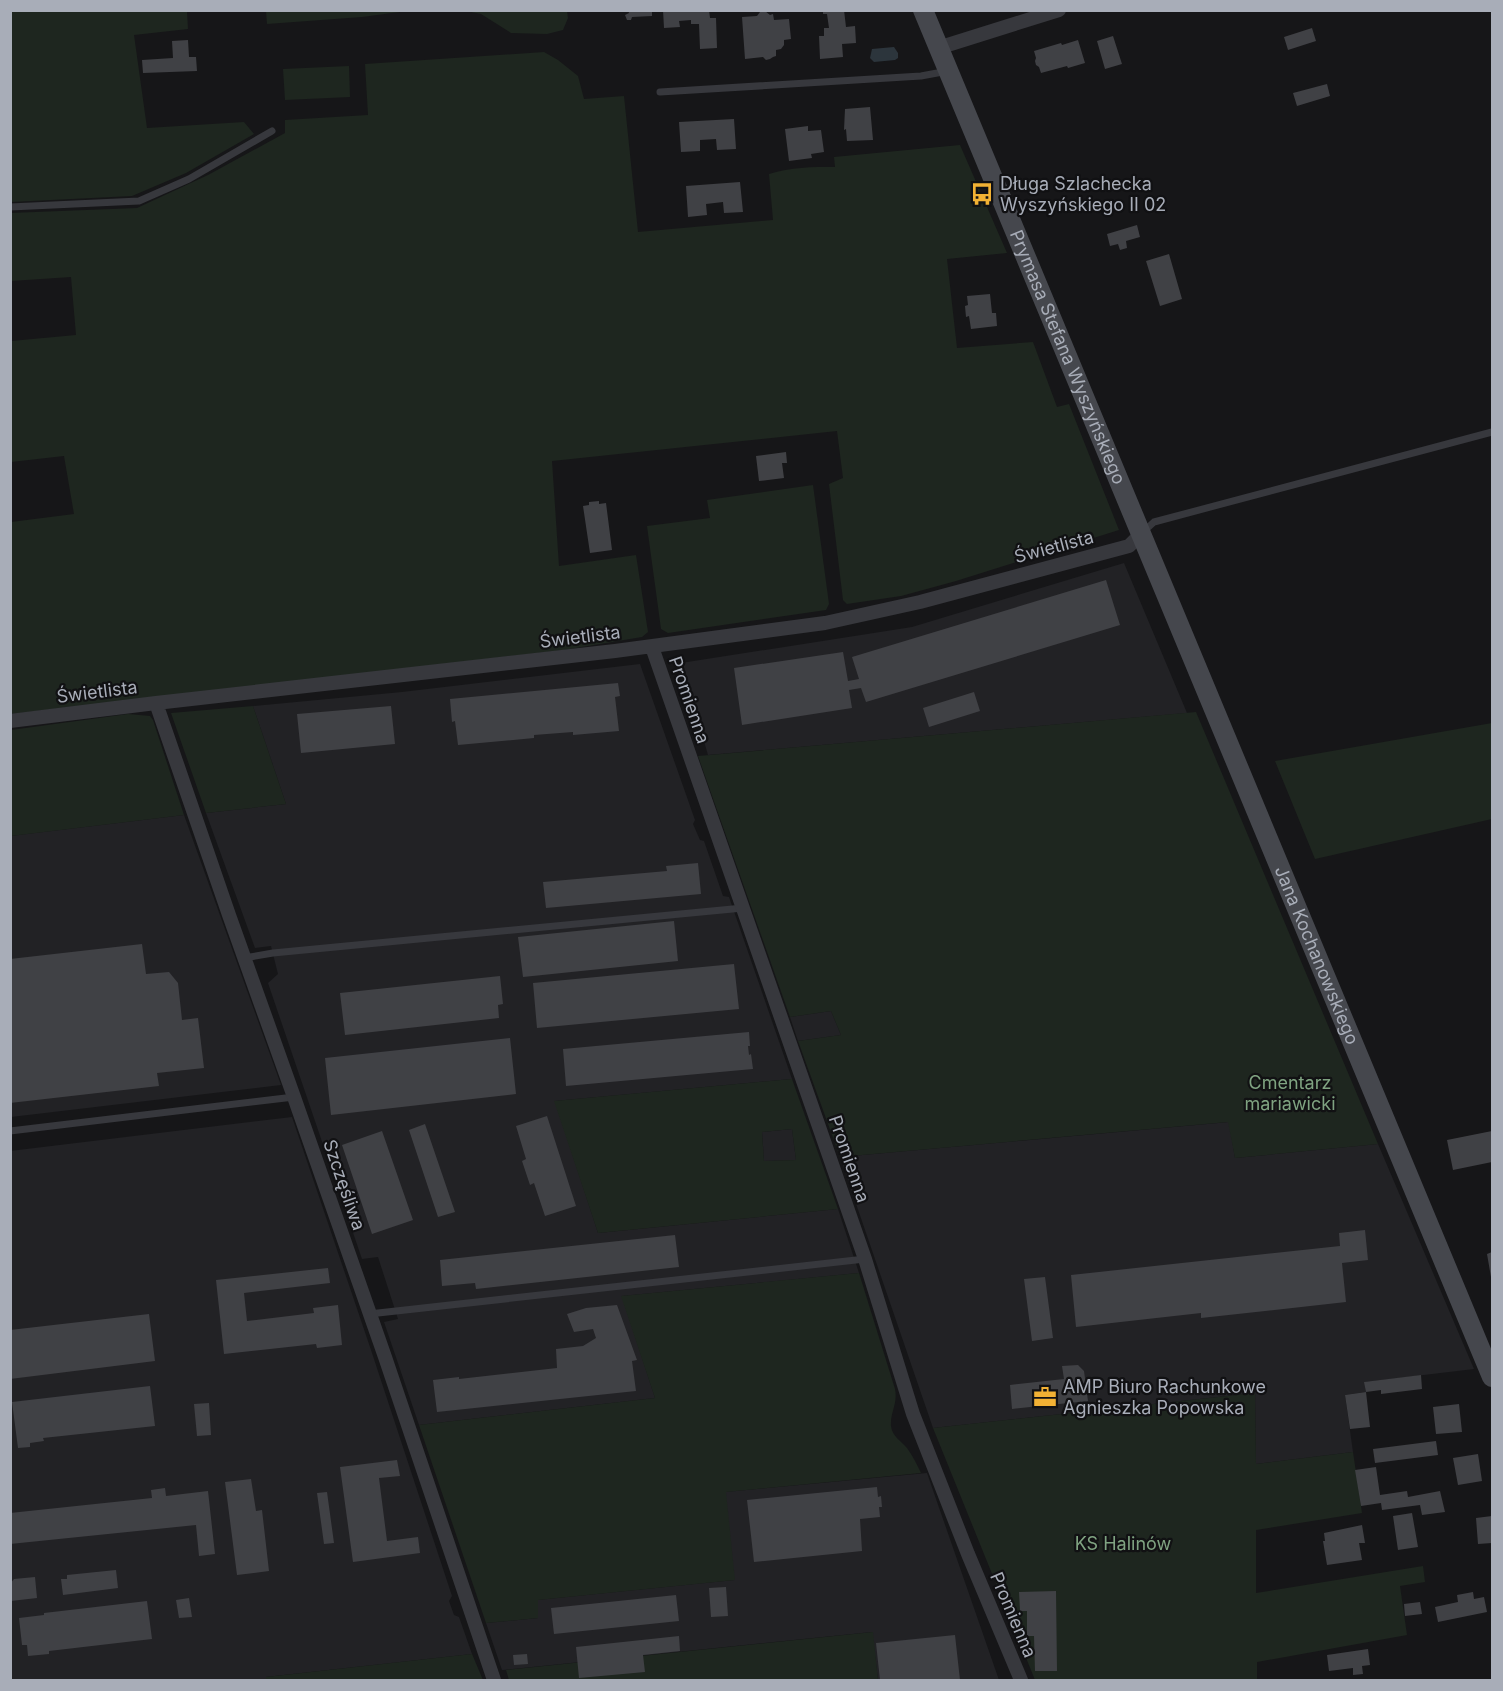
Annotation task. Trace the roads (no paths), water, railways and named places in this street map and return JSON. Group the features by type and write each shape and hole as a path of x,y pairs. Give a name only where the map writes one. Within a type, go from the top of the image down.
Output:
{"street":[{"name":"Prymasa Stefana Wyszyńskiego","path":"923,10 1141,534"},
{"path":"938,48 1059,10"},
{"name":"Świetlista","path":"10,721 652,647 825,623 899,607 1128,546 1141,534"},
{"name":"Jana Kochanowskiego","path":"1141,534 1492,1377"},
{"name":"Promienna","path":"652,647 865,1259 913,1414 1021,1680"},
{"name":"Szczęśliwa","path":"156,703 494,1680"}],"lane":[{"path":"660,92 921,76 948,71"},
{"path":"10,207 139,201 189,178 272,131"},
{"path":"1141,534 1154,522 1492,432"},
{"path":"244,958 273,953 743,908"},
{"path":"10,1131 294,1097"},
{"path":"369,1314 865,1259"}],"place":[{"name":"Długa Szlachecka Wyszyńskiego II 02","path":"982,194"},
{"name":"AMP Biuro Rachunkowe Agnieszka Popowska","path":"1045,1397"}],"park label":[{"name":"Cmentarz mariawicki","path":"1290,1093"},
{"name":"KS Halinów","path":"1123,1544"}]}
